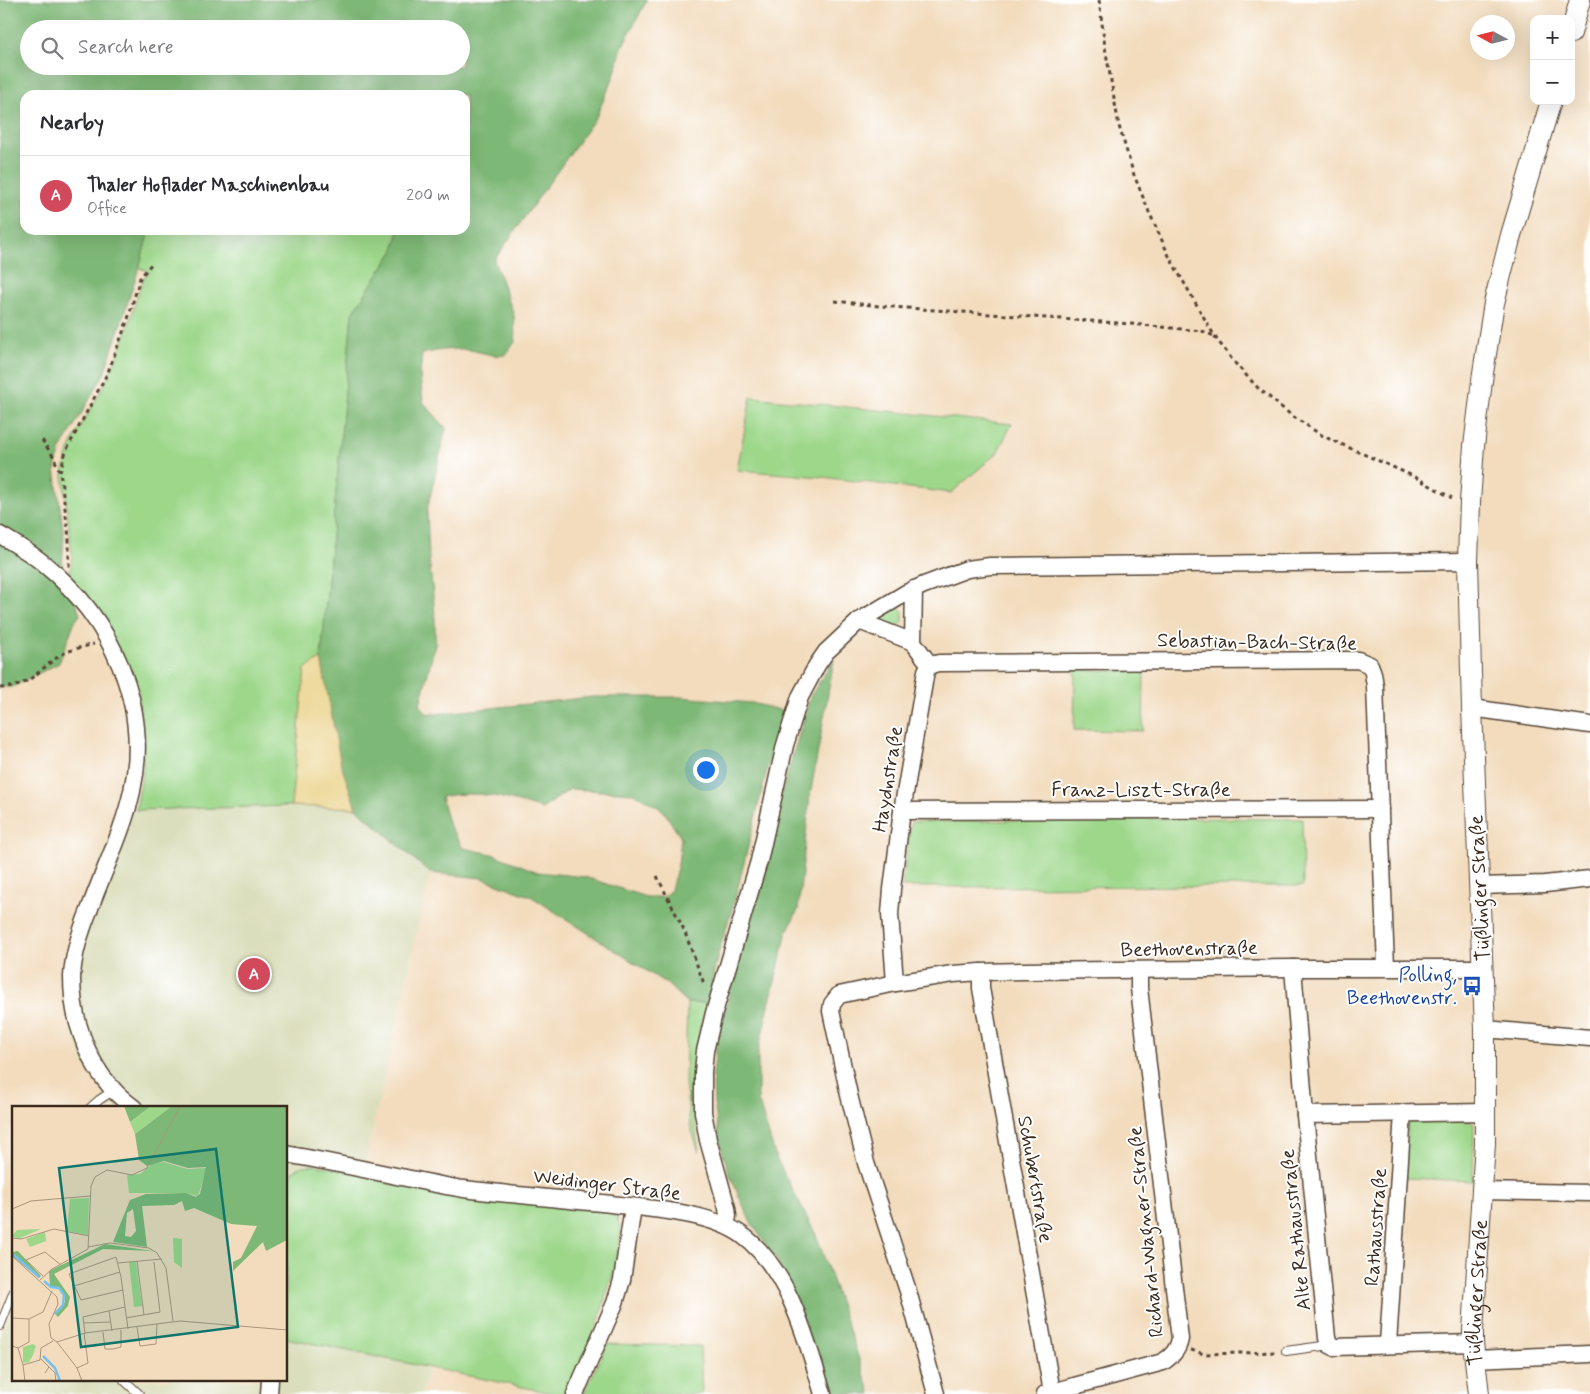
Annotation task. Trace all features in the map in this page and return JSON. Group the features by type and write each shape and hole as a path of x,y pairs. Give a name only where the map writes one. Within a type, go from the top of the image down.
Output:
{"street":[{"path":"1575,18 1580,0"},
{"name":"Tüßlinger Straße","path":"1479,1394 1474,1351 1486,1112 1486,1029 1472,708 1468,561 1470,502 1474,446 1494,304 1511,235 1550,105"},
{"path":"0,535 44,564 84,603 109,640 129,687 136,738 136,767 133,789 121,831 81,930 72,976 77,1023 93,1064 102,1078 132,1106"},
{"path":"726,1225 727,1208 708,1140 703,1112 705,1051 718,999 759,861 785,745 800,696 826,652 859,621 914,589 967,569 990,566 1468,561"},
{"path":"913,642 914,589"},
{"path":"859,621 913,642 930,665"},
{"name":"Sebastian-Bach-Straße","path":"930,665 939,663 1358,660 1370,665 1375,686 1386,967"},
{"name":"Haydnstraße","path":"895,983 890,914 902,811 926,671 930,665"},
{"path":"1472,708 1590,725"},
{"name":"Franz-Liszt-Straße","path":"902,811 1380,809"},
{"path":"1479,886 1545,884 1590,879"},
{"name":"Beethovenstraße","path":"895,983 953,974 981,972 1386,967 1483,968"},
{"name":"Alte Rathausstraße","path":"1293,968 1305,1115 1327,1338 1330,1345"},
{"name":"Richard-Wagner-Straße","path":"1049,1393 1163,1362 1172,1356 1180,1338 1145,1045 1139,970"},
{"name":"Schubertstraße","path":"981,972 981,988 1049,1393"},
{"path":"895,983 839,995 832,1004 831,1011 849,1096 866,1163 908,1291 936,1394"},
{"path":"1486,1029 1590,1038"},
{"path":"1305,1115 1486,1112"},
{"name":"Rathausstraße","path":"1388,1344 1403,1113"},
{"name":"Weidinger Straße","path":"288,1154 462,1189 633,1207 682,1214 726,1225 753,1244 768,1261 782,1283 799,1322 823,1394"},
{"path":"1482,1191 1590,1193"},
{"path":"575,1394 615,1303 622,1280 633,1207"},
{"path":"1330,1345 1334,1347 1388,1344 1474,1351 1590,1354"}],"lane":[{"path":"92,1106 114,1090"},
{"path":"0,1326 12,1296"},
{"path":"1286,1351 1330,1345"},
{"path":"126,1382 139,1394"}],"path":[{"path":"1099,0 1119,126 1134,175 1170,258 1215,337 1234,362 1258,388 1291,415 1323,436 1415,477 1455,500"},
{"path":"60,472 66,451 108,372 128,319 140,278 152,263"},
{"path":"835,300 879,306 1202,331 1215,337"},
{"path":"42,440 53,456 60,472 69,537 70,562 66,585"},
{"path":"0,688 20,685 61,655 109,640"},
{"path":"657,876 684,930 702,981 718,999"},
{"path":"1178,1346 1204,1354 1286,1351"}],"shaded area":[{"path":"291,806 356,808 430,873 362,1175 288,1182 288,1106 100,1106 109,1097 86,1067 77,1047 71,1028 66,961 69,942 120,810"},
{"path":"12,1305 12,1382 288,1382 288,1338 428,1368 422,1394 0,1394 0,1335"}],"green space":[{"path":"0,0 647,0 622,47 614,76 596,117 494,260 514,315 515,342 505,355 492,355 458,349 422,354 420,376 423,402 446,428 427,510 429,558 435,614 435,645 420,704 426,713 435,714 592,697 680,697 752,703 784,711 774,742 734,903 718,954 707,1003 687,1003 667,984 532,897 482,878 430,873 356,808 341,765 321,659 352,314 394,250 398,235 470,235 470,90 20,90 20,235 148,235 139,268 104,374 61,449 55,469 64,537 62,566 58,583 76,603 80,615 74,623 59,663 12,687 0,687","holes":["570,789 634,793 663,810 681,838 678,864 671,890 663,897 646,897 585,877 538,872 492,854 463,848 448,823 441,797 480,794 504,798 542,809"]},
{"path":"148,235 398,235 394,250 352,314 321,659 305,669 291,806 136,810 143,770 138,691 95,606 70,577 72,554 63,475 66,461 70,448 103,388 118,355 140,288 148,271 139,268"},
{"path":"751,397 1012,424 997,453 951,493 822,477 737,470"},
{"path":"898,606 903,611 903,621 898,627 882,623 881,615"},
{"path":"834,660 810,796 798,910 787,931 758,1051 758,1100 776,1158 817,1237 871,1394 829,1394 779,1264 750,1221 729,1173 720,1143 714,1103 713,1075 717,1039 765,863 782,791 811,695"},
{"path":"1075,670 1144,671 1143,731 1074,730"},
{"path":"1176,818 1302,819 1303,886 902,887 911,822"},
{"path":"687,1003 707,1003 698,1050 693,1099 699,1152 690,1125 685,1083"},
{"path":"1411,1121 1470,1121 1474,1124 1473,1181 1405,1178 1407,1125"},
{"path":"315,1165 607,1211 617,1218 621,1229 617,1260 597,1326 565,1394 556,1394 288,1338 288,1180 292,1173 298,1168"},
{"path":"607,1344 700,1346 702,1394 584,1394"}],"sand":[{"path":"321,659 341,765 356,808 291,806 305,669"}],"place":[{"name":"Thaler Hoflader Maschinenbau","path":"254,974"},
{"name":"Polling, Beethovenstr.","path":"1472,986"}]}
